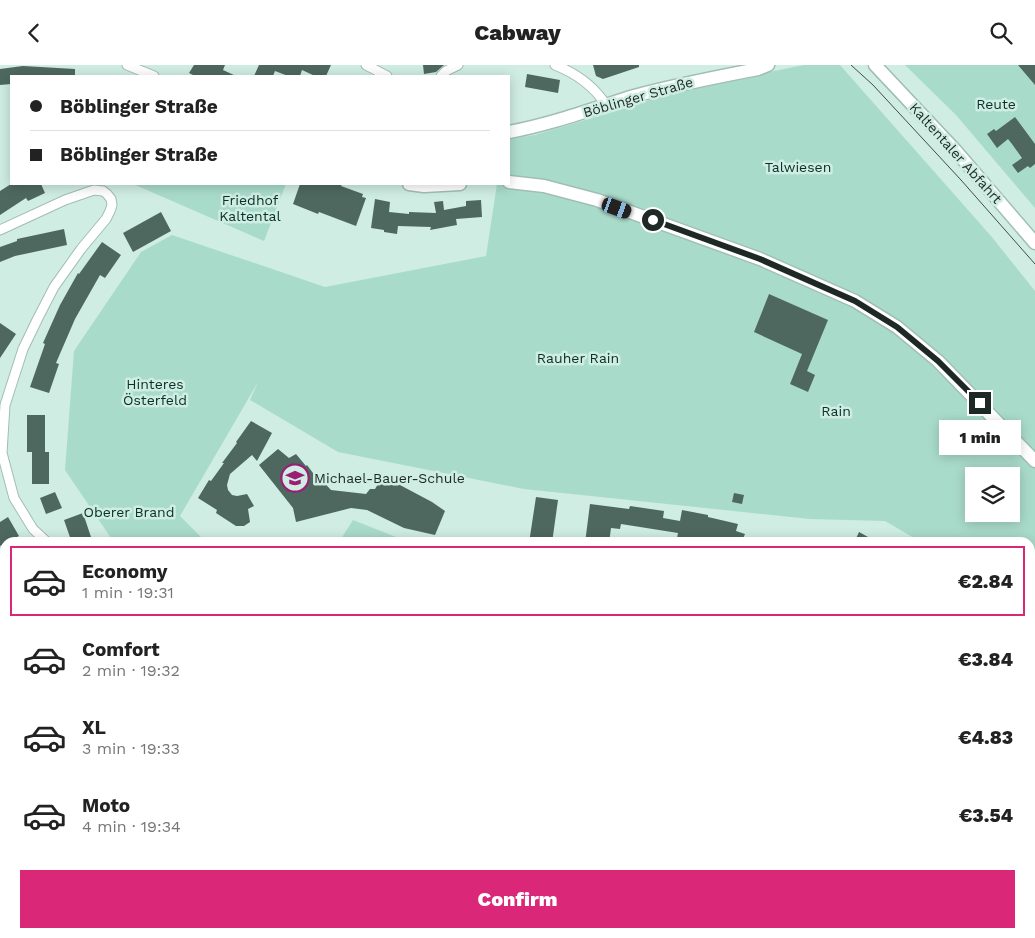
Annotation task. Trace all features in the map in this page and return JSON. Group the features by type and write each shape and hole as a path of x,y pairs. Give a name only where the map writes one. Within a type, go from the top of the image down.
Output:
{"main road":[{"name":"Böblinger Straße","path":"510,132 537,126 675,85 758,69 768,65"},
{"name":"Kaltentaler Abfahrt","path":"875,65 955,151 1035,243"},
{"path":"510,181 544,186 597,200 760,259 855,301 897,327 938,361 1035,461"},
{"path":"416,185 442,185"}],"street":[{"path":"127,65 152,75"},
{"path":"366,65 385,75"},
{"path":"442,75 458,65"},
{"path":"556,65 566,69 600,95 606,105"},
{"path":"0,231 65,200 94,191 103,191 107,194 112,205 106,219 81,249 54,287 23,349 5,405 2,453 14,497 33,529 42,537"}],"green space":[{"path":"804,65 840,65 991,236 1035,291 1035,537 912,537 885,521 810,519 524,489 338,452 250,400 258,382 180,516 201,537 110,537 65,470 74,351 141,252 172,235 325,287 486,256 497,185 510,185 510,139 535,135 677,91 734,77"},
{"name":"Reute","path":"905,65 1035,65 1035,208 956,115"},
{"name":"Friedhof Kaltental","path":"135,185 286,185 264,241"},
{"path":"353,520 396,537 342,537"}],"building":[{"path":"194,65 225,65 223,70 234,75 193,75 189,73"},
{"path":"259,65 331,65 326,75 313,75 302,70 300,75 285,75 275,71 273,75 254,75"},
{"path":"423,65 444,65 436,72 424,74"},
{"path":"593,65 639,65 639,67 603,79 596,76"},
{"path":"1018,65 1035,65 1035,85"},
{"path":"23,66 75,69 75,75 10,75 10,84 0,85 0,69"},
{"path":"527,74 560,80 558,93 525,87"},
{"path":"1015,117 1035,144 1035,164 1030,168 1028,166 1018,173 1012,165 1022,158 1012,144 1008,139 997,148 987,134 994,129 996,131"},
{"path":"10,185 41,185 45,193 28,201 26,198 0,215 0,191"},
{"path":"300,185 342,185 363,194 362,197 366,198 356,226 293,204"},
{"path":"375,199 390,202 389,212 409,214 409,212 436,213 434,202 443,201 444,210 466,206 466,201 481,200 482,217 456,219 457,225 430,230 431,227 398,226 397,234 384,232 384,230 371,228"},
{"path":"161,212 171,231 133,252 123,233"},
{"path":"64,229 67,245 15,256 0,262 0,247 17,241 17,239"},
{"path":"102,242 121,255 105,278 100,275 75,319 56,363 59,364 49,393 30,387 45,344 43,343 60,305 78,273"},
{"path":"769,294 828,320 807,371 815,375 808,392 790,384 802,354 754,332"},
{"path":"0,323 16,334 0,358"},
{"path":"27,415 45,415 45,452 49,452 49,484 32,484 32,452 27,452"},
{"path":"251,421 272,433 257,461 252,455 230,474 227,485 228,490 232,495 247,494 254,506 248,509 250,522 244,526 236,526 216,513 217,510 198,498 209,480 211,481 224,463 222,463"},
{"name":"Michael-Bauer-Schule","path":"278,449 289,458 296,454 316,477 318,476 331,490 366,494 370,489 375,489 383,476 432,502 445,511 435,535 404,528 367,510 351,508 296,522 293,508 259,465"},
{"path":"55,492 62,508 46,514 40,498"},
{"path":"734,493 744,495 742,504 732,502"},
{"path":"536,497 558,500 553,537 530,537"},
{"path":"590,504 629,509 630,506 664,511 663,518 680,521 682,510 708,515 708,517 738,524 736,531 745,534 744,537 677,537 678,533 621,524 620,529 611,528 610,537 586,537"},
{"path":"83,513 91,537 70,537 64,520"},
{"path":"8,517 19,536 0,537 0,522"},
{"path":"859,532 868,537 857,537"}],"tram line":[{"path":"851,65 873,85 961,180 1035,264"}],"place":[{"name":"Michael-Bauer-Schule","path":"295,478"}],"route":[{"path":"653,220 760,259 855,301 897,327 938,361 980,403"}],"park label":[{"name":"Talwiesen","path":"798,167"},
{"name":"Rauher Rain","path":"578,358"},
{"name":"Hinteres Österfeld","path":"155,392"},
{"name":"Rain","path":"836,411"},
{"name":"Oberer Brand","path":"129,512"}]}
